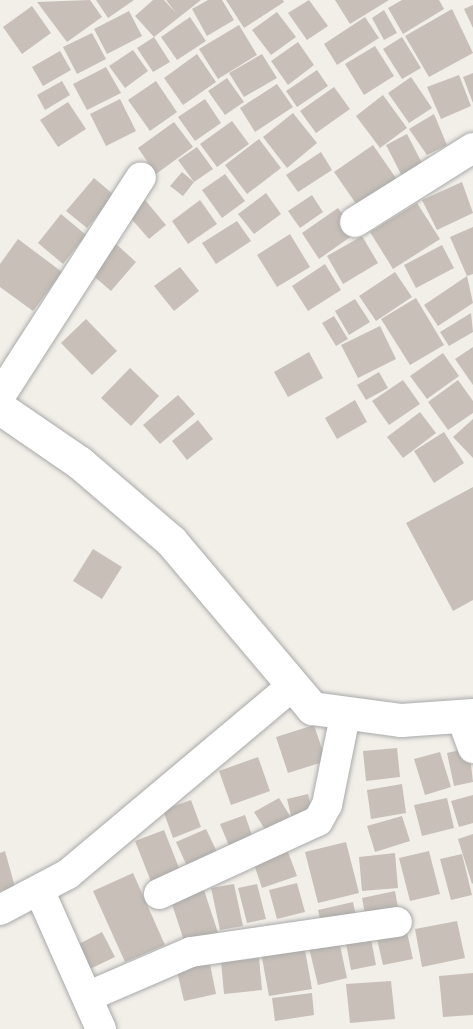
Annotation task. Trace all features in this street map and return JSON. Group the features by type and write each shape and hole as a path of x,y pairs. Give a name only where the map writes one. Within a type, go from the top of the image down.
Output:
{"street":[{"path":"355,222 473,148"},
{"path":"0,396 141,177"},
{"path":"0,408 80,462 171,541 291,687 312,708 345,716 467,716 473,748"},
{"path":"0,909 40,892 291,687"},
{"path":"159,894 318,821 327,805 345,716"},
{"path":"40,892 89,996 101,1029"},
{"path":"89,996 191,952 397,922"}],"building":[{"path":"90,0 102,17 67,42 37,2"},
{"path":"96,0 134,0 108,18"},
{"path":"153,0 164,0 176,13 166,0 201,0 154,37 135,16"},
{"path":"208,0 222,0 234,20 207,36 192,9"},
{"path":"226,0 283,0 284,2 244,28"},
{"path":"309,0 328,26 307,40 288,13"},
{"path":"335,0 389,0 350,24"},
{"path":"402,0 439,0 444,9 403,34 388,8"},
{"path":"473,5 473,28 464,9"},
{"path":"32,6 51,33 22,54 3,27"},
{"path":"452,9 473,53 429,77 405,36"},
{"path":"384,10 397,33 384,40 372,18"},
{"path":"129,11 142,36 107,54 94,29"},
{"path":"277,12 296,37 271,55 252,30"},
{"path":"190,17 206,41 177,60 161,37"},
{"path":"365,17 379,38 337,65 324,44"},
{"path":"239,25 257,55 218,79 199,49"},
{"path":"92,33 106,59 77,74 63,47"},
{"path":"154,37 170,62 153,72 137,48"},
{"path":"402,37 421,68 402,79 383,49"},
{"path":"298,42 314,65 288,85 271,61"},
{"path":"375,46 394,76 364,95 345,64"},
{"path":"133,50 148,71 125,88 109,66"},
{"path":"60,51 71,70 43,86 32,67"},
{"path":"197,54 216,82 183,105 164,78"},
{"path":"262,54 277,78 244,97 229,73"},
{"path":"106,67 121,93 87,110 73,84"},
{"path":"317,70 328,86 297,107 286,91"},
{"path":"473,73 473,103 463,77"},
{"path":"459,75 471,106 441,119 427,87"},
{"path":"411,77 432,108 409,123 388,93"},
{"path":"227,78 244,102 225,115 208,91"},
{"path":"62,81 70,95 45,110 37,95"},
{"path":"156,81 177,112 150,131 128,100"},
{"path":"277,84 293,107 255,132 240,108"},
{"path":"334,87 350,109 316,133 300,111"},
{"path":"383,95 407,128 380,148 356,116"},
{"path":"120,99 136,131 106,146 90,114"},
{"path":"205,99 221,123 195,141 178,117"},
{"path":"68,102 86,129 58,147 40,120"},
{"path":"293,113 317,143 287,168 263,137"},
{"path":"434,114 447,145 427,155 409,129"},
{"path":"232,121 249,144 217,167 200,144"},
{"path":"174,122 193,147 156,174 138,148"},
{"path":"407,134 424,167 403,178 386,145"},
{"path":"259,139 281,168 247,194 225,165"},
{"path":"373,145 398,181 359,208 334,172"},
{"path":"197,147 213,169 194,182 178,160"},
{"path":"321,152 332,170 298,192 286,175"},
{"path":"182,172 194,182 183,196 170,186"},
{"path":"225,174 245,201 222,218 202,190"},
{"path":"94,178 114,195 87,228 66,211"},
{"path":"462,182 473,213 437,230 422,200"},
{"path":"266,193 281,214 254,234 238,214"},
{"path":"312,195 323,212 300,228 288,211"},
{"path":"145,200 166,225 149,239 128,215"},
{"path":"200,200 217,224 188,244 172,221"},
{"path":"417,203 440,239 393,269 370,232"},
{"path":"338,208 356,233 319,259 302,233"},
{"path":"61,214 86,235 63,264 38,243"},
{"path":"237,221 251,241 216,264 202,243"},
{"path":"473,227 473,274 467,276 450,237"},
{"path":"290,234 310,267 277,287 257,255"},
{"path":"362,236 378,263 343,284 327,256"},
{"path":"18,239 62,272 33,311 0,287 0,264"},
{"path":"116,244 136,262 111,291 90,273"},
{"path":"442,245 454,268 416,288 404,265"},
{"path":"325,264 341,290 308,311 292,286"},
{"path":"180,267 199,291 174,311 154,286"},
{"path":"395,272 412,297 376,321 359,296"},
{"path":"467,276 473,303 438,326 424,305"},
{"path":"416,298 444,345 410,365 381,319"},
{"path":"355,299 370,322 349,335 335,311"},
{"path":"471,313 473,332 449,346 440,332"},
{"path":"334,316 348,339 336,346 322,323"},
{"path":"86,319 117,351 92,375 61,343"},
{"path":"380,326 396,359 358,378 341,345"},
{"path":"473,347 473,385 455,359"},
{"path":"309,352 323,378 288,397 274,372"},
{"path":"443,353 459,376 427,399 410,376"},
{"path":"130,368 159,396 131,426 101,398"},
{"path":"379,372 388,388 366,400 357,385"},
{"path":"403,380 420,404 389,425 372,401"},
{"path":"458,380 473,401 473,413 448,430 428,402"},
{"path":"178,395 195,414 160,444 143,425"},
{"path":"355,400 367,422 337,439 325,418"},
{"path":"420,412 436,433 403,458 387,437"},
{"path":"473,419 473,458 453,437"},
{"path":"198,420 213,439 187,460 172,441"},
{"path":"444,432 464,463 434,483 414,451"},
{"path":"473,487 473,600 453,611 406,523"},
{"path":"93,549 122,567 102,599 73,581"},
{"path":"314,725 326,761 288,773 276,737"},
{"path":"397,748 400,777 366,781 363,751"},
{"path":"469,748 473,782 454,786 447,753"},
{"path":"440,752 451,787 425,795 414,759"},
{"path":"258,757 270,791 231,805 219,771"},
{"path":"402,784 406,813 371,819 367,790"},
{"path":"308,794 314,820 293,824 287,799"},
{"path":"473,795 473,823 459,827 451,801"},
{"path":"279,798 290,816 266,831 254,812"},
{"path":"447,798 454,828 422,836 414,805"},
{"path":"191,800 201,827 173,838 163,810"},
{"path":"245,815 255,844 232,853 220,824"},
{"path":"402,816 410,841 375,852 367,826"},
{"path":"206,829 217,852 187,866 176,842"},
{"path":"164,830 181,873 152,884 135,841"},
{"path":"473,834 473,883 472,884 458,839"},
{"path":"346,842 359,893 318,903 305,852"},
{"path":"5,851 15,887 0,891 0,853"},
{"path":"429,851 440,894 410,901 399,858"},
{"path":"288,852 297,876 262,888 254,864"},
{"path":"395,853 398,888 362,891 359,857"},
{"path":"462,854 472,895 451,900 440,859"},
{"path":"133,873 165,945 125,962 93,891"},
{"path":"297,883 305,912 277,919 269,890"},
{"path":"234,884 243,926 220,930 211,888"},
{"path":"257,884 266,919 247,923 238,888"},
{"path":"204,890 219,936 186,947 171,901"},
{"path":"395,891 399,913 366,919 362,898"},
{"path":"353,902 358,925 323,932 318,910"},
{"path":"457,921 465,958 422,967 415,929"},
{"path":"102,932 115,957 90,969 77,945"},
{"path":"407,932 413,959 383,965 377,939"},
{"path":"370,934 376,965 351,970 345,938"},
{"path":"303,939 312,989 269,996 260,947"},
{"path":"339,941 347,978 318,985 309,948"},
{"path":"259,958 262,990 224,994 221,962"},
{"path":"209,959 216,994 184,1001 176,967"},
{"path":"473,973 473,1015 443,1017 439,976"},
{"path":"391,981 395,1019 350,1023 346,984"},
{"path":"312,993 314,1015 275,1021 272,998"}]}
